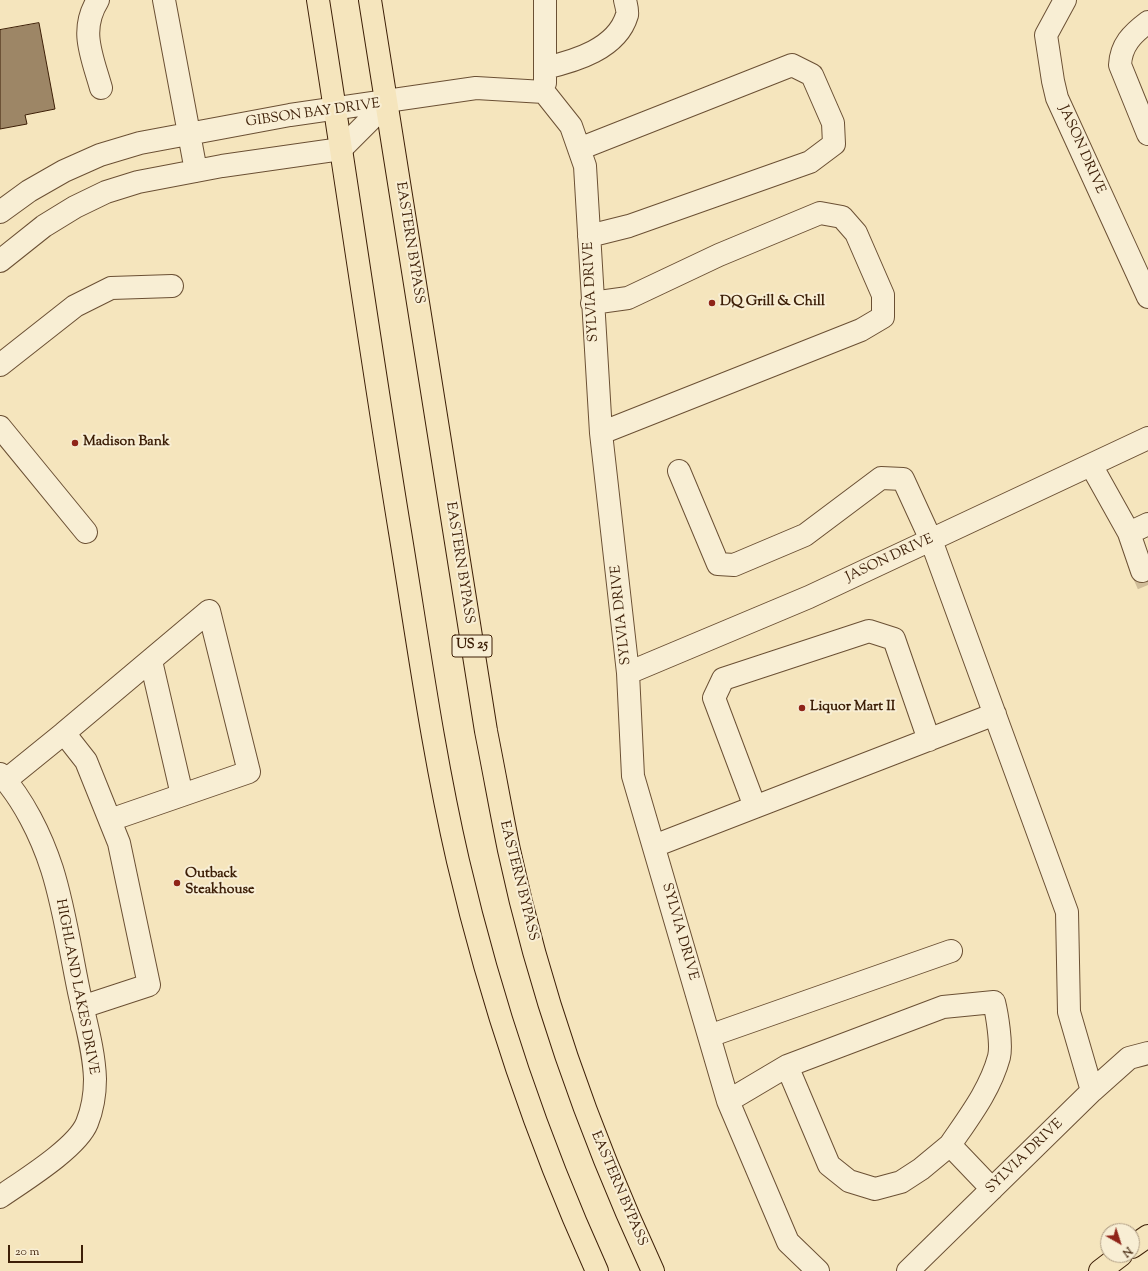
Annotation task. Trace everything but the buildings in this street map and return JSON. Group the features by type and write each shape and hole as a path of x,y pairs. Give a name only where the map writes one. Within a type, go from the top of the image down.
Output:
{"main road":[{"path":"318,0 372,356 432,732 458,861 487,976 522,1085 561,1189 597,1271"},
{"name":"EASTERN BYPASS","path":"370,0 486,731 509,851 544,980 594,1133 653,1271"}],"street":[{"path":"98,0 90,12 88,42 101,88"},
{"path":"164,0 196,171"},
{"path":"387,103 476,88 544,92 545,0"},
{"path":"545,68 570,62 604,46 620,29 625,19 627,14 625,0"},
{"name":"JASON DRIVE","path":"1065,0 1046,35 1057,98 1148,297"},
{"path":"1148,22 1125,43 1121,54 1120,65 1148,134"},
{"path":"579,149 792,66 812,75 833,123 834,144 810,162 629,226 589,236"},
{"name":"SYLVIA DRIVE","path":"544,92 570,126 585,166 592,303 601,433 628,673 633,776 728,1101 788,1242 818,1271"},
{"name":"GIBSON BAY DRIVE","path":"0,212 29,191 64,170 100,155 140,143 290,116 387,103"},
{"name":"GIBSON BAY DRIVE","path":"341,149 387,103"},
{"path":"0,259 44,226 75,207 106,192 138,182 196,171 341,149"},
{"path":"592,303 628,298 719,255 820,213 842,217 856,233 883,295 883,317 861,330 601,433"},
{"path":"0,365 75,306 111,288 172,286"},
{"path":"0,427 86,532"},
{"name":"JASON DRIVE","path":"628,673 809,597 1148,438"},
{"path":"1091,465 1138,529 1142,571"},
{"path":"679,471 718,564 734,565 805,535 881,478 903,479 931,540 1067,912 1069,1012 1092,1091"},
{"path":"4,783 209,611 249,772 110,820"},
{"path":"755,807 714,698 723,679 869,631 894,639 929,740"},
{"path":"151,660 182,795"},
{"path":"654,846 995,714"},
{"path":"64,733 86,761 119,842 149,985 82,1007"},
{"name":"HIGHLAND LAKES DRIVE","path":"0,1197 51,1160 71,1143 86,1125 94,1103 95,1078 82,1007 52,868 38,834 4,783"},
{"path":"709,1036 951,951"},
{"path":"728,1101 787,1066 943,1007 994,1002 998,1017 1000,1055 982,1097 950,1144 921,1169 901,1182 875,1189 849,1181 829,1165 787,1066"},
{"name":"SYLVIA DRIVE","path":"908,1271 1092,1091 1129,1058 1148,1053"},
{"path":"950,1144 992,1189"}],"tunnel":[{"path":"1142,571 1148,585"}],"place":[{"name":"DQ Grill & Chill","path":"712,303"},
{"name":"Madison Bank","path":"75,443"},
{"name":"Liquor Mart II","path":"802,708"},
{"name":"Outback Steakhouse","path":"177,883"}]}
